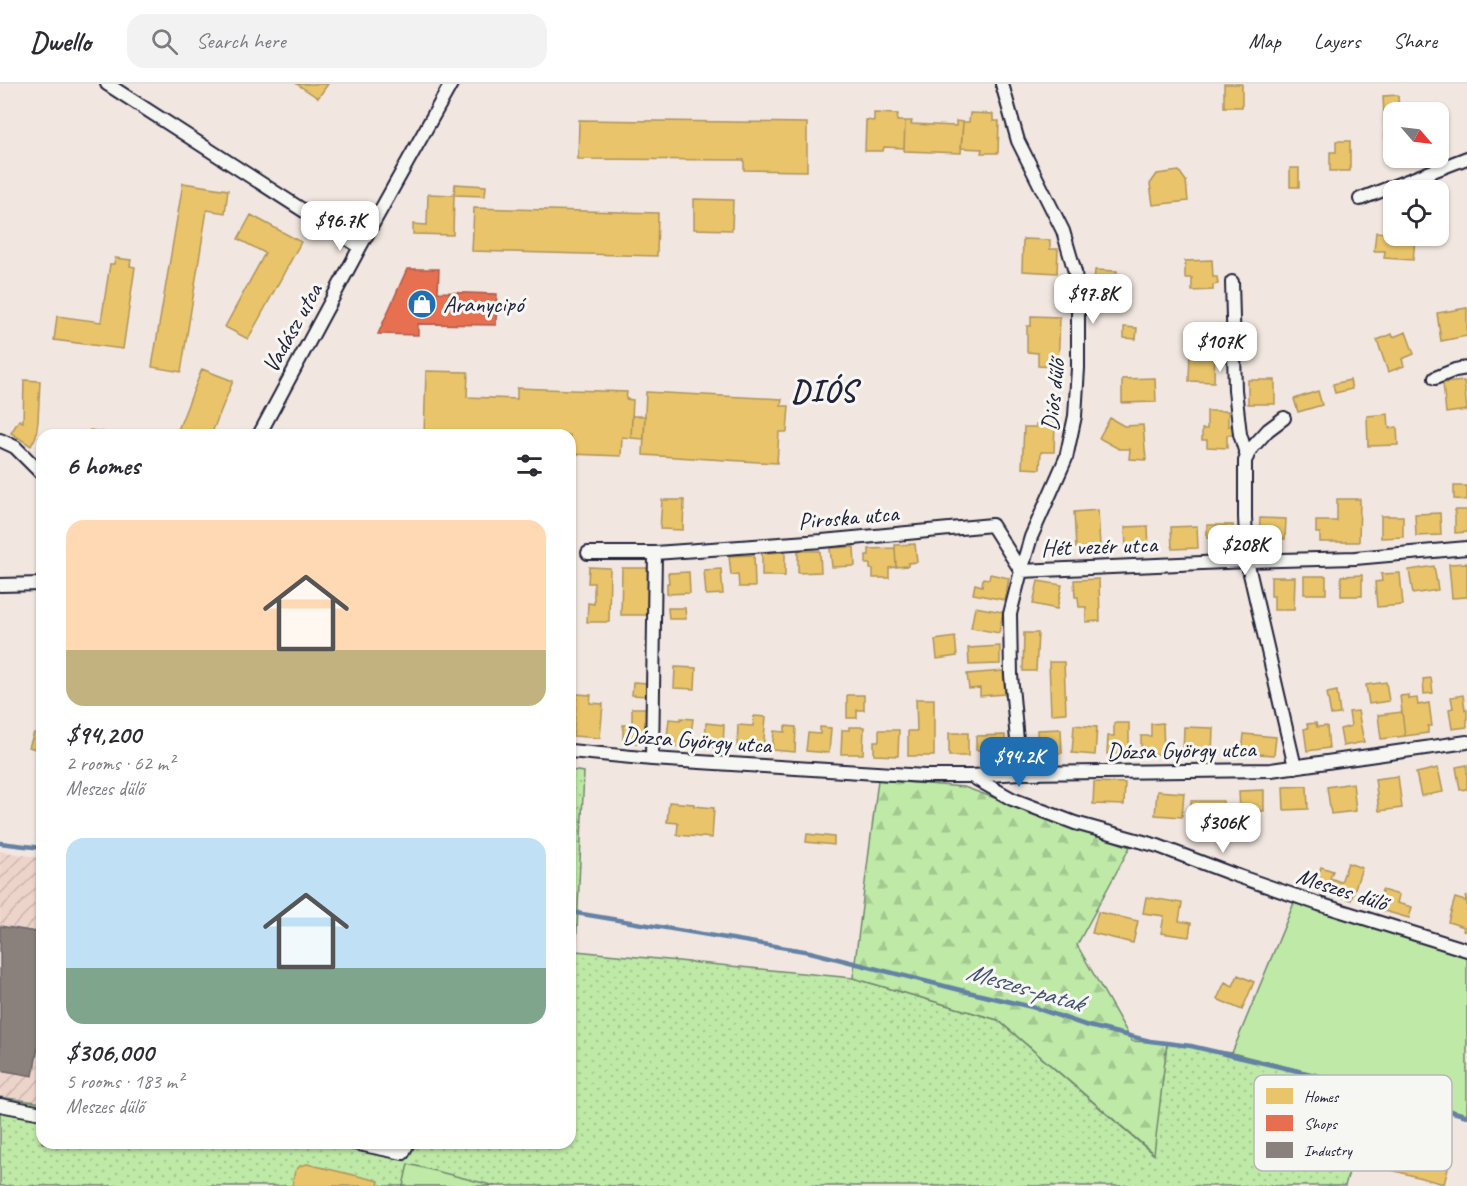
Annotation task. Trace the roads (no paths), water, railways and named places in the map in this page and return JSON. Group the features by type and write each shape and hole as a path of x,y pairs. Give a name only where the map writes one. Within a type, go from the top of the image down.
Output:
{"street":[{"path":"107,84 360,247"},
{"name":"Vadász utca","path":"262,429 451,84"},
{"name":"Diós dűlő","path":"1002,84 1018,141 1063,231 1075,272 1078,303 1078,368 1075,407 1066,458 1031,537 1021,571"},
{"path":"1360,199 1467,158"},
{"path":"1232,282 1235,390 1240,434 1247,457"},
{"path":"1435,378 1467,368"},
{"path":"1284,418 1268,430 1250,450 1245,461 1247,561 1295,767"},
{"path":"0,440 15,447 36,468"},
{"name":"Piroska utca","path":"655,553 822,541 992,525 1021,571"},
{"name":"Hét vezér utca","path":"1021,571 1356,558 1467,548"},
{"path":"588,553 655,553 652,759"},
{"path":"1020,773 1011,675 1011,614 1021,571"},
{"path":"0,585 36,584"},
{"name":"Dózsa György utca","path":"576,753 925,776 970,776 1020,773 1271,770 1467,742"},
{"name":"Meszes dűlő","path":"970,776 1012,799 1075,823 1158,846 1319,904 1467,950"},
{"path":"0,1105 36,1112"},
{"path":"383,1149 403,1153 405,1149"}],"waterway":[{"name":"Meszes-patak","path":"0,843 36,847"},
{"name":"Meszes-patak","path":"576,913 810,952 1036,1008 1085,1025 1150,1041 1191,1046 1314,1075"},
{"name":"Meszes-patak","path":"1452,1112 1467,1116"}],"place":[{"name":"Aranycipó","path":"422,304"}],"district":[{"name":"DIÓS","path":"824,391"}]}
